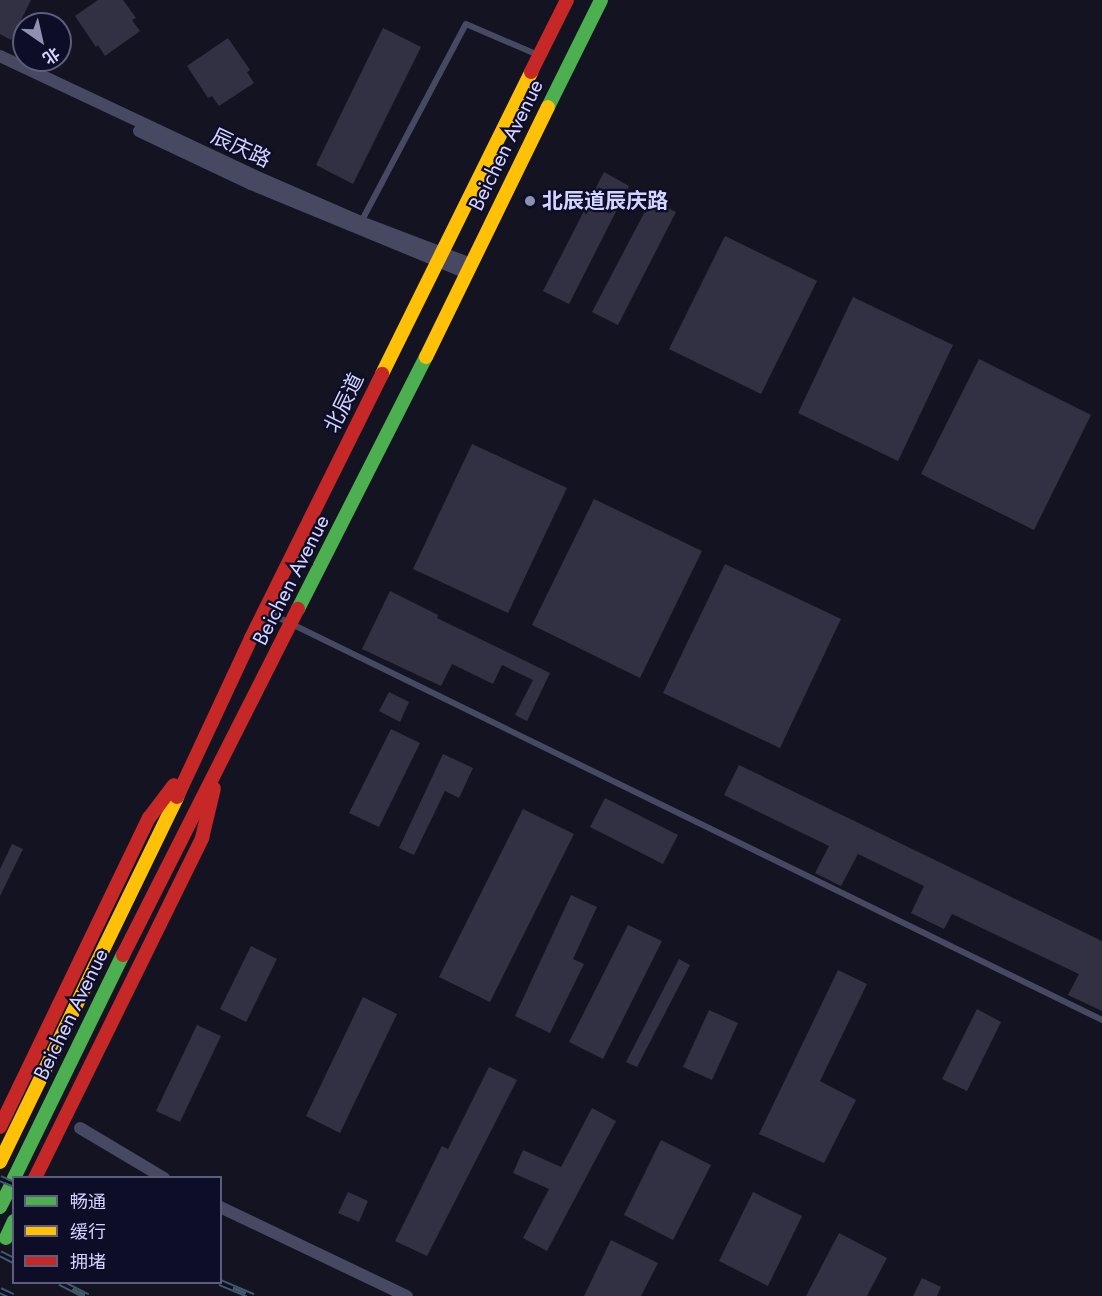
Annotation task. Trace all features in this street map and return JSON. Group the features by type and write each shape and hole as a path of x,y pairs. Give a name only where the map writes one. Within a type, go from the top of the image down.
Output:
{"main road":[{"name":"北辰道","path":"0,1162 265,611 567,0"},
{"name":"Beichen Avenue","path":"15,1176 178,840 292,624 601,0"},
{"path":"0,1127 149,818 198,752"},
{"path":"36,1176 202,838 220,763"},
{"name":"Beichen Avenue","path":"0,1207 12,1182"},
{"path":"6,1238 12,1225"}],"street":[{"name":"辰庆路","path":"0,56 359,225"},
{"name":"辰庆路","path":"0,64 251,184 469,268"},
{"path":"80,1128 161,1176"},
{"path":"222,1208 407,1296"}],"lane":[{"path":"359,225 466,24 540,56"},
{"path":"265,611 1102,1020"}],"building":[{"path":"0,0 31,0 25,12 12,12 11,40 0,34"},
{"path":"98,0 123,0 136,18 132,20 140,31 105,56 75,16"},
{"path":"383,28 421,47 353,184 316,165"},
{"path":"228,38 250,70 247,72 254,83 219,106 212,96 208,98 187,66"},
{"path":"604,172 629,186 569,304 543,291"},
{"path":"651,200 676,212 618,325 592,312"},
{"path":"725,236 817,281 761,394 669,349"},
{"path":"853,297 953,345 898,461 798,413"},
{"path":"979,359 1091,415 1034,530 921,474"},
{"path":"472,444 567,488 508,613 413,569"},
{"path":"594,499 702,551 640,678 532,625"},
{"path":"725,564 841,619 780,748 663,693"},
{"path":"390,591 438,615 437,618 550,673 527,721 515,715 533,680 502,665 493,684 452,664 441,686 362,649"},
{"path":"389,692 409,702 400,722 379,711"},
{"path":"391,729 420,743 379,827 349,813"},
{"path":"443,754 473,768 459,798 445,791 414,855 399,848"},
{"path":"739,765 1102,941 1102,1011 1068,995 1079,974 952,914 944,929 911,913 924,886 858,854 841,886 815,873 829,846 724,795"},
{"path":"605,798 678,835 663,864 590,827"},
{"path":"523,809 574,834 490,1002 439,977"},
{"path":"12,844 23,849 0,896 0,869"},
{"path":"571,895 597,907 573,959 584,964 550,1033 515,1016"},
{"path":"628,925 662,941 603,1059 569,1042"},
{"path":"251,946 277,959 246,1022 220,1009"},
{"path":"679,959 690,965 637,1067 626,1062"},
{"path":"838,970 867,984 820,1081 856,1100 824,1163 759,1134"},
{"path":"363,997 397,1014 340,1133 306,1116"},
{"path":"977,1009 1001,1022 967,1091 942,1079"},
{"path":"709,1010 738,1023 712,1080 683,1067"},
{"path":"197,1025 221,1036 180,1122 156,1111"},
{"path":"489,1067 517,1080 427,1256 395,1241 442,1146 448,1149"},
{"path":"592,1108 616,1121 547,1251 523,1238 549,1189 513,1173 523,1150 561,1167"},
{"path":"661,1140 711,1165 673,1240 624,1215"},
{"path":"348,1192 368,1201 359,1222 338,1213"},
{"path":"753,1192 802,1216 768,1286 719,1261"},
{"path":"839,1233 887,1258 867,1296 806,1296"},
{"path":"611,1240 658,1263 641,1296 584,1296"},
{"path":"922,1278 941,1287 937,1296 913,1296"}],"railway":[{"path":"0,1178 12,1183"},
{"path":"0,1253 12,1259"},
{"path":"222,1283 253,1296"},
{"path":"64,1284 88,1296"},
{"path":"0,1290 13,1296"}],"traffic: fast":[{"path":"548,107 601,0"},
{"path":"298,609 426,357"},
{"path":"15,1176 123,955"},
{"path":"0,1207 12,1184"},
{"path":"6,1238 12,1225"}],"traffic: slow":[{"path":"382,374 531,72"},
{"path":"426,357 548,107"},
{"path":"0,1162 177,797"}],"traffic: jam":[{"path":"531,72 567,0"},
{"path":"177,797 251,638 382,374"},
{"path":"123,955 298,609"},
{"path":"0,1127 149,818 174,785"},
{"path":"36,1176 202,838 214,788"}],"place":[{"name":"北辰道辰庆路","path":"530,201"}]}
